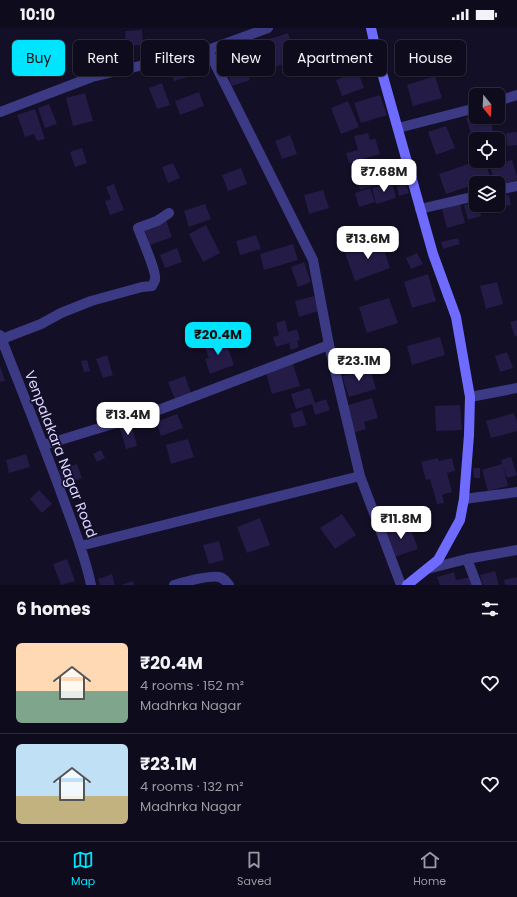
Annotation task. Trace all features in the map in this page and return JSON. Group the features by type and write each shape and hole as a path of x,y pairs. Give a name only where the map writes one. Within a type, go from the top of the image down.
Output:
{"main road":[{"path":"371,28 377,55 433,254 456,317 470,397 469,435 464,499 460,520 438,560 407,585"}],"street":[{"path":"209,50 268,28"},
{"path":"209,52 313,260 329,345 360,476 401,585"},
{"path":"0,112 92,77 141,66"},
{"path":"505,99 517,95"},
{"path":"398,128 469,110"},
{"path":"505,189 517,186"},
{"path":"420,209 469,198"},
{"path":"1,337 41,324 61,313 91,301 142,287 152,286 156,279 147,249 138,228 157,221 169,213"},
{"name":"Venpalakara Nagar Road","path":"1,337 44,445 80,546 91,585"},
{"path":"44,445 156,411 329,345"},
{"path":"470,397 517,388"},
{"path":"80,546 360,476"},
{"path":"464,499 517,492"},
{"path":"427,569 467,559 517,550"},
{"path":"467,559 477,585"},
{"path":"174,585 210,576 220,577 226,580 229,585"}],"building":[{"path":"142,30 143,40 141,40 141,45 133,46 133,40 126,40 125,31"},
{"path":"288,33 290,40 283,40 283,64 275,67 275,40 266,40"},
{"path":"173,76 191,76 174,81"},
{"path":"228,76 249,76 250,80 232,86"},
{"path":"347,76 360,76 364,88 342,96 336,80"},
{"path":"435,76 442,98 413,106 407,85"},
{"path":"162,83 170,105 157,109 149,88"},
{"path":"199,92 204,106 180,115 175,101"},
{"path":"85,93 93,121 73,126 66,98"},
{"path":"380,95 387,115 361,123 354,103"},
{"path":"348,101 359,127 341,134 331,108"},
{"path":"49,104 57,124 45,128 38,108"},
{"path":"35,109 45,139 37,141 34,134 25,137 17,115"},
{"path":"469,117 469,124 491,124 494,132 470,132 466,118"},
{"path":"446,126 455,148 436,155 428,132"},
{"path":"517,132 517,145 507,146 506,133"},
{"path":"368,133 370,140 375,138 380,154 349,163 346,153 358,150 354,136"},
{"path":"290,135 297,154 282,159 275,141"},
{"path":"82,148 87,163 75,167 70,152"},
{"path":"382,158 385,169 377,172 380,184 360,190 353,167"},
{"path":"512,160 517,180 505,183 505,176 493,176 491,168 505,168 505,162"},
{"path":"173,163 180,178 168,183 162,167"},
{"path":"469,164 469,168 487,168 490,176 469,176 469,186 446,194 439,174"},
{"path":"241,168 247,184 228,191 222,175"},
{"path":"405,180 409,193 399,196 396,183"},
{"path":"392,182 396,198 376,204 372,188"},
{"path":"114,184 124,210 110,215 105,201 111,199 106,187"},
{"path":"370,188 375,202 359,207 355,193"},
{"path":"323,190 329,208 309,214 304,195"},
{"path":"509,195 511,205 505,206 505,196"},
{"path":"205,204 211,219 189,227 184,211"},
{"path":"460,204 465,223 447,228 442,209"},
{"path":"469,204 469,212 480,212 481,216 468,220 464,205"},
{"path":"166,220 172,237 150,245 144,228"},
{"path":"206,225 220,253 203,262 189,234"},
{"path":"256,235 261,249 240,255 236,241"},
{"path":"458,238 460,244 443,249 441,242"},
{"path":"381,240 390,268 355,281 345,253"},
{"path":"293,244 298,260 264,270 260,254"},
{"path":"177,248 182,262 165,268 160,255"},
{"path":"417,253 423,264 411,269 406,258"},
{"path":"304,262 311,282 298,287 291,267"},
{"path":"428,274 436,301 412,308 404,282"},
{"path":"497,282 503,304 486,309 480,286"},
{"path":"314,296 319,311 299,317 295,301"},
{"path":"389,298 398,323 367,333 359,307"},
{"path":"285,320 288,332 297,329 300,340 297,341 299,347 291,350 289,343 276,347 273,337 279,335 276,323"},
{"path":"517,320 517,336 515,337 510,322"},
{"path":"224,337 234,365 210,374 205,359 209,358 204,344"},
{"path":"440,337 445,355 412,365 407,346"},
{"path":"507,352 513,368 500,372 495,356"},
{"path":"107,355 113,375 103,378 96,359"},
{"path":"87,360 90,371 84,372 81,361"},
{"path":"293,364 300,386 272,394 266,373"},
{"path":"0,366 5,381 0,382"},
{"path":"370,368 376,389 349,397 342,376"},
{"path":"185,376 191,393 175,399 168,382"},
{"path":"310,388 315,403 326,399 330,410 315,415 312,404 296,409 291,394"},
{"path":"372,398 378,418 364,422 366,429 353,433 345,406"},
{"path":"460,405 462,430 436,431 435,406"},
{"path":"302,410 307,425 294,428 290,414"},
{"path":"514,413 517,422 517,431 491,438 486,421"},
{"path":"177,414 183,428 161,436 156,422"},
{"path":"131,423 137,446 126,449 119,426"},
{"path":"188,439 194,457 171,464 166,445"},
{"path":"101,450 105,458 97,462 93,454"},
{"path":"26,454 30,467 9,473 6,460"},
{"path":"511,457 517,475 507,478 503,466 508,486 488,491 482,470 502,464 501,460"},
{"path":"438,458 439,461 452,458 455,471 447,473 452,492 442,495 444,503 437,504 430,479 426,480 421,462"},
{"path":"77,464 82,478 64,485 59,470"},
{"path":"473,468 480,468 480,478 474,478"},
{"path":"39,490 52,504 42,513 30,499"},
{"path":"342,514 356,535 335,549 320,528"},
{"path":"260,518 270,545 247,553 237,527"},
{"path":"399,524 402,532 411,529 418,549 394,557 384,529"},
{"path":"219,541 224,560 209,564 203,545"},
{"path":"67,559 75,581 61,585 53,564"},
{"path":"495,571 499,585 483,585 480,575"},
{"path":"454,572 456,580 471,577 473,585 440,585 437,577"},
{"path":"112,574 115,585 100,585 98,579"},
{"path":"517,577 517,585 505,585 504,580"},
{"path":"133,581 134,585 121,585"}]}
